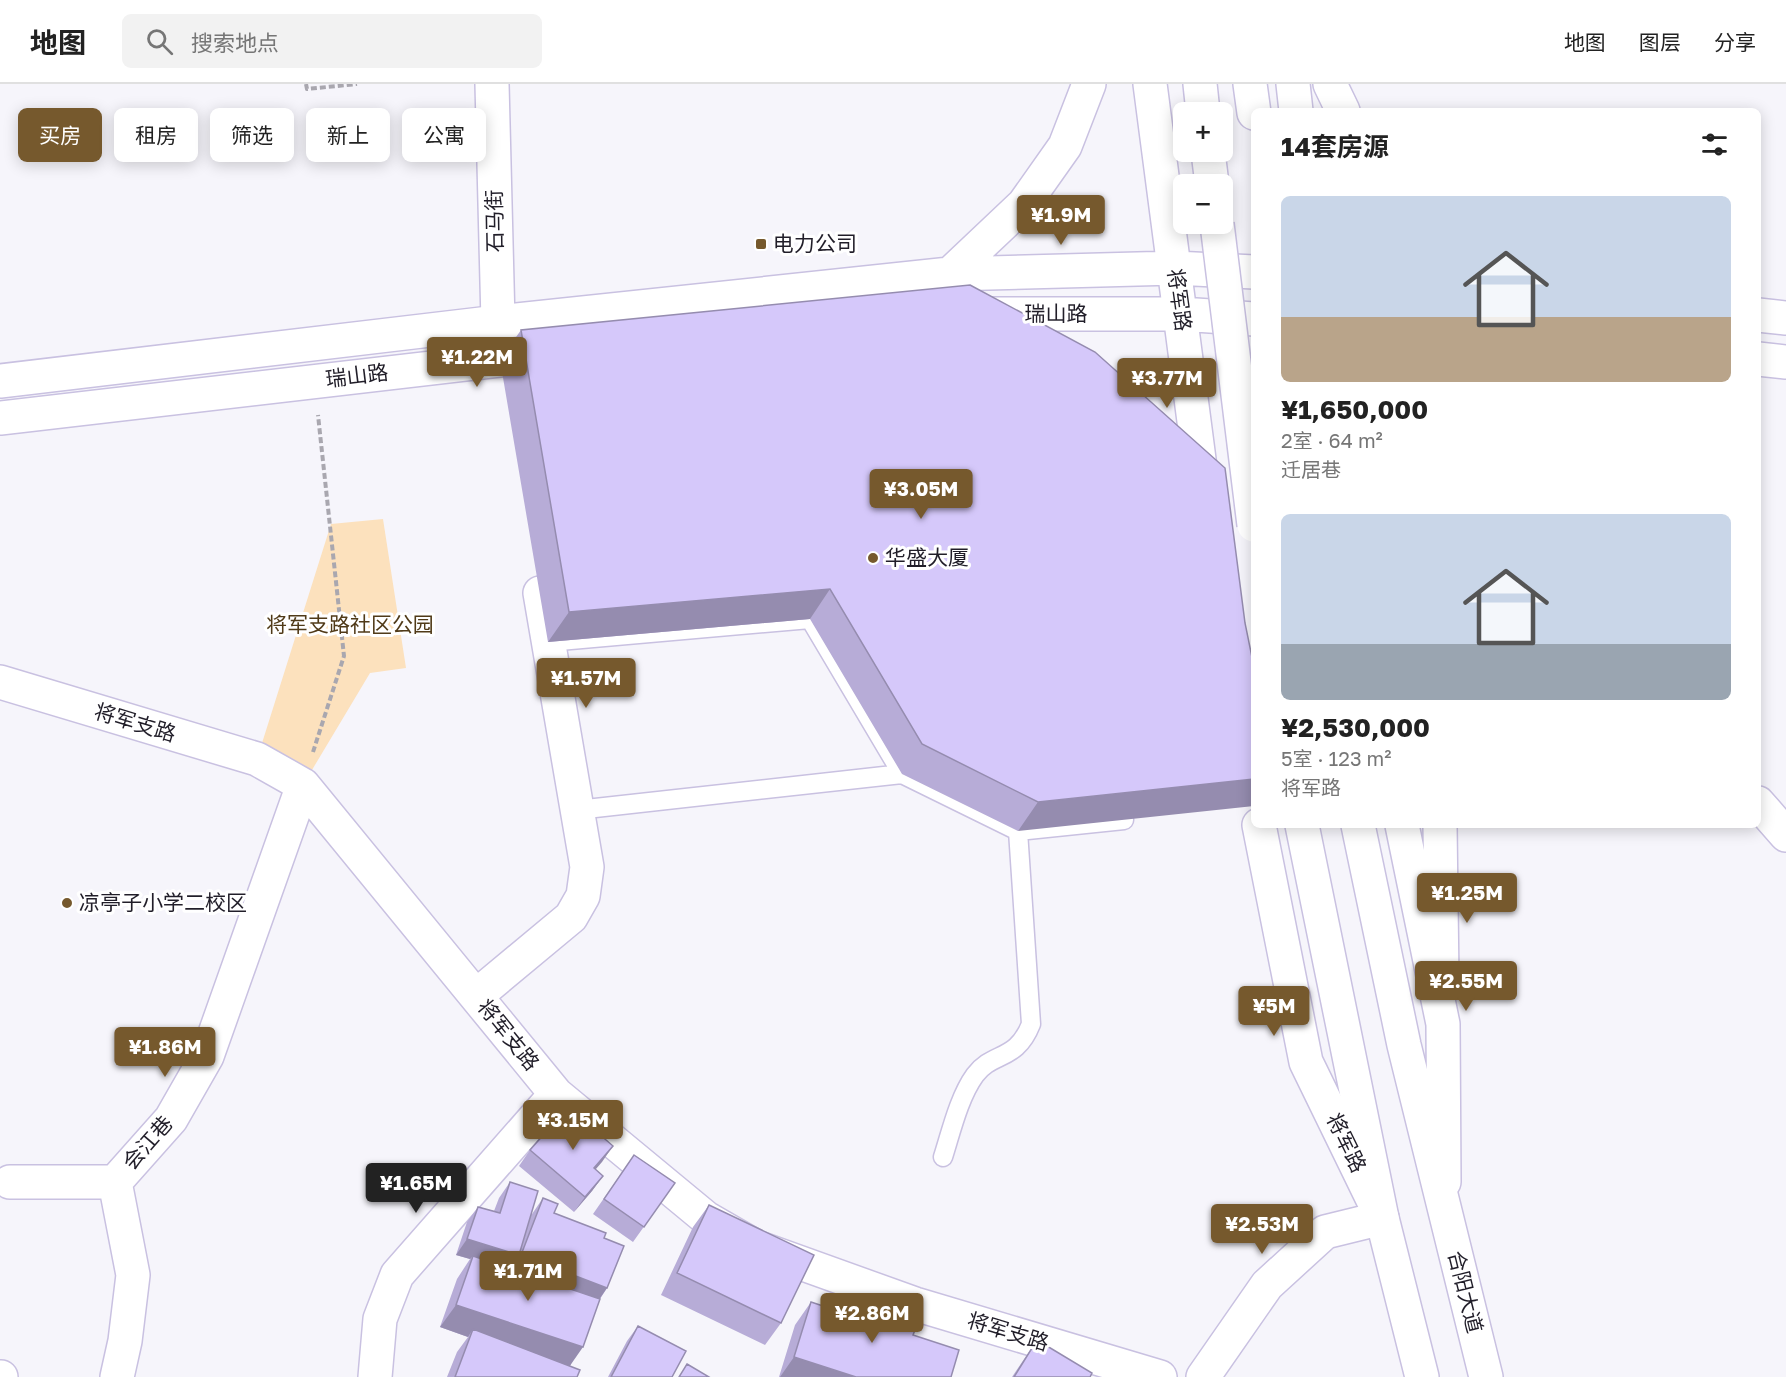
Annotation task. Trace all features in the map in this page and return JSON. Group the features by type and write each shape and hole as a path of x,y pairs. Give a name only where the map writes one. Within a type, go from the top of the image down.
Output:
{"main road":[{"name":"石马街","path":"492,84 498,322"},
{"path":"950,274 1031,195 1065,146 1089,84"},
{"name":"将军路","path":"1150,84 1206,509 1170,467"},
{"path":"1200,84 1202,102"},
{"path":"1250,84 1253,108"},
{"path":"1293,84 1296,108"},
{"path":"1330,84 1342,108"},
{"path":"1218,234 1251,501"},
{"name":"瑞山路","path":"0,381 498,322 950,274 1175,268 1251,272"},
{"name":"瑞山路","path":"1002,342 950,314 1181,314 1251,319"},
{"path":"1761,315 1786,318"},
{"name":"瑞山路","path":"0,418 314,381 502,371 571,353"},
{"path":"1761,359 1786,362"},
{"path":"476,996 571,918 583,896 587,867 534,559"},
{"name":"将军支路","path":"0,682 257,759 303,784 556,1094 706,1218 756,1247 915,1304 1160,1377"},
{"name":"会江巷","path":"117,1377 125,1341 133,1275 115,1182 171,1119 207,1056 303,784"},
{"path":"1761,806 1786,835"},
{"name":"将军路","path":"1260,828 1306,1062 1382,1218"},
{"path":"1303,828 1382,1218 1422,1377"},
{"path":"1359,828 1404,1045 1444,1207"},
{"path":"1403,828 1443,1024"},
{"path":"1440,828 1444,1207"},
{"path":"375,1377 380,1319 397,1275 556,1094"},
{"path":"10,1182 115,1182"},
{"name":"合阳大道","path":"1444,1207 1486,1377"},
{"path":"1203,1377 1267,1285 1325,1232 1382,1218"}],"lane":[{"path":"548,642 810,619 902,774"},
{"path":"577,810 902,774 1018,831 1136,819"},
{"path":"943,1157 966,1089 976,1073 1012,1052 1026,1038 1031,1024 1018,831"}],"path":[{"path":"306,84 307,89 357,84"},
{"path":"303,784 344,656 314,381"}],"green space":[{"name":"将军支路社区公园","path":"383,519 406,668 370,673 303,785 257,759 331,524"}],"building":[{"name":"华盛大厦","path":"970,285 1095,352 1225,468 1245,623 1251,652 1251,779 1038,802 922,744 830,589 569,612 521,330"},
{"path":"568,1107 613,1146 594,1168 603,1176 585,1197 530,1150"},
{"path":"634,1155 675,1183 644,1227 604,1199"},
{"path":"510,1182 538,1191 519,1255 467,1239 478,1207 500,1213"},
{"path":"543,1198 558,1204 554,1213 606,1233 604,1238 624,1246 607,1288 521,1255"},
{"path":"709,1205 814,1255 781,1323 677,1273"},
{"path":"473,1256 600,1299 583,1347 456,1305"},
{"path":"858,1300 919,1320 913,1335 959,1350 951,1377 856,1377 794,1357 811,1302 853,1316"},
{"path":"638,1326 686,1351 672,1377 611,1377"},
{"path":"473,1329 580,1370 577,1377 455,1377"},
{"path":"1037,1340 1092,1373 1090,1377 1014,1377"},
{"path":"687,1364 709,1377 679,1377"}],"place":[{"name":"电力公司","path":"761,244"},
{"name":"华盛大厦","path":"873,558"},
{"name":"凉亭子小学二校区","path":"67,903"}]}
